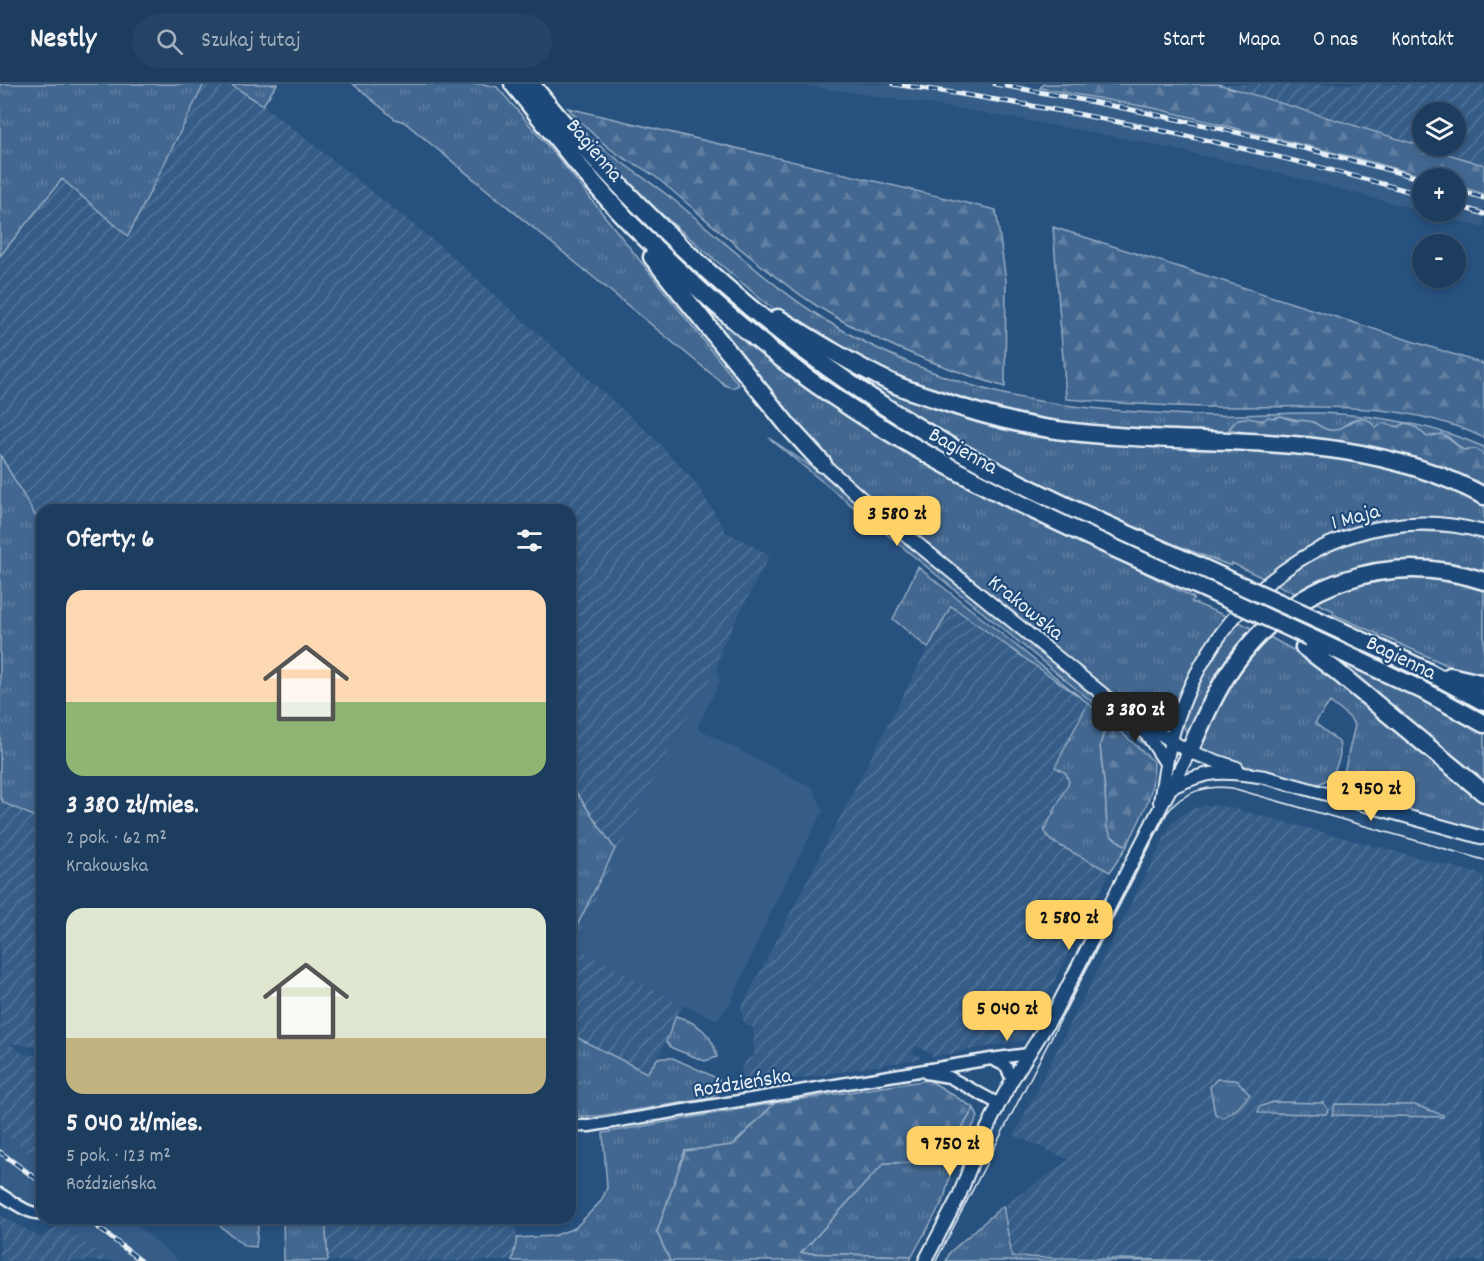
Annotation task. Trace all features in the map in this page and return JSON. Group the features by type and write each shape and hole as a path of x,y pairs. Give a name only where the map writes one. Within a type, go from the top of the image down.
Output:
{"main road":[{"name":"Bagienna","path":"525,87 581,168 632,225 699,289 747,330 831,395 941,463 1006,498 1205,589 1253,603 1306,642 1424,691 1484,724"},
{"name":"Bagienna","path":"525,87 616,183 721,283 779,331 861,391 948,445 1040,493 1421,668 1484,702"},
{"path":"632,225 647,251 756,387 824,464"},
{"path":"721,283 820,344 894,384 967,411 1069,431 1122,436 1302,445 1353,451 1428,470 1484,496"},
{"path":"1189,752 1232,668 1249,645 1282,613 1315,592 1359,575 1402,568 1449,572 1484,580"},
{"path":"1306,642 1335,669 1484,793"},
{"path":"1421,668 1484,684"}],"street":[{"name":"Krakowska","path":"824,464 862,499 1121,710 1149,737 1166,763"},
{"name":"1 Maja","path":"1159,809 1171,740 1181,708 1193,681 1223,631 1253,603 1273,577 1314,551 1363,532 1399,526 1425,525 1484,532"},
{"name":"Krakowska","path":"1121,710 1189,752 1265,777"},
{"path":"925,1261 959,1196 976,1152 999,1104 1053,1015 1189,752"},
{"path":"1172,788 1203,774 1219,771 1265,777 1484,838"},
{"name":"Roździeńska","path":"576,1126 588,1126 1028,1053"},
{"path":"991,1059 1006,1066 1012,1080"},
{"name":"Roździeńska","path":"920,1071 949,1077 999,1104"},
{"path":"0,1194 22,1208 36,1213"}],"shaded area":[{"path":"204,84 230,84 263,105 438,244 650,434 697,484 726,532 770,555 721,649 718,666 670,746 576,940 576,504 36,504 36,517 0,455 0,256 62,178 128,236"},
{"path":"797,84 1019,84 1158,109 1412,173 1412,208 1271,171 1123,138 972,111"},
{"path":"1218,84 1484,84 1484,165 1454,156 1466,156 1466,102 1412,102 1412,143"},
{"path":"1466,188 1484,194 1484,228 1462,222 1466,222"},
{"path":"950,605 1088,703 1055,767 1066,773 1069,782 1044,831 1051,841 1110,872 1024,1040 932,1057 931,1054 916,1046 912,1053 921,1057 919,1059 748,1087 743,1083 741,1070 746,1060 754,1056 753,1027 746,1025 741,1008"},
{"path":"718,666 719,683 697,728 813,788 823,811 776,901 731,1002 718,1020 682,1005 576,948 576,940 670,746"},
{"path":"0,797 4,803 33,816 36,814 36,1047 9,1043 23,1054 36,1055 36,1158 0,1130"},
{"path":"1206,805 1224,806 1484,875 1484,1261 1220,1261 1011,1257 1003,1206 1069,1160 1014,1135 1172,823 1189,810"},
{"path":"576,948 682,1005 658,1058 648,1073 576,1036"},
{"path":"0,1130 36,1158 36,1206 0,1185"},
{"path":"0,1215 41,1238 63,1224 108,1261 0,1261"},
{"path":"62,1224 135,1224 179,1261 108,1261"},
{"path":"325,1224 516,1224 517,1238 512,1261 328,1261"}],"green space":[{"path":"0,84 204,84 128,236 62,179 0,256"},
{"path":"230,84 277,84 263,105"},
{"path":"353,84 483,84 497,87 560,160 739,385 732,388 725,385 404,122 395,119"},
{"path":"1043,84 1218,84 1412,143 1412,156 1454,156 1484,165 1484,194 1466,188 1466,168 1412,168 1412,173 1158,109 1040,88"},
{"path":"568,108 996,210 1006,281 1005,387 956,371 884,342 817,306 755,261 653,175 607,146"},
{"path":"581,130 680,205 780,289 816,314 862,341 915,365 969,385 1022,398 1106,410 1206,415 1320,413 1362,416 1404,422 1444,432 1484,447 1484,455 1479,451 1463,450 1447,436 1427,437 1405,423 1399,427 1387,424 1376,428 1360,418 1335,431 1330,431 1312,422 1278,416 1265,420 1243,420 1230,427 1243,432 1245,436 1082,427 1006,414 910,384 783,316 763,301 635,191 579,132"},
{"path":"1053,227 1484,364 1484,438 1453,425 1420,416 1387,411 1319,407 1180,406 1066,399"},
{"path":"681,281 763,350 1104,552 1194,598 1192,602 1226,616 1207,643 1191,672 1177,702 1167,733 1144,720 1122,703 895,518 835,466 808,438"},
{"path":"837,365 908,397 983,422 1314,453 1401,468 1484,503 1484,526 1425,519 1368,526 1340,534 1313,546 1287,560 1263,578 1232,563 1231,566 1137,530 1046,489 914,417"},
{"path":"1281,416 1313,422 1330,430 1342,428 1358,419 1364,419 1370,421 1376,428 1383,423 1399,427 1405,423 1417,428 1427,437 1442,434 1463,450 1476,449 1484,455 1484,489 1402,455 1354,444 1245,436 1243,432 1229,429 1238,419 1263,421 1268,417"},
{"path":"769,438 822,474 1148,740 1157,755"},
{"path":"0,455 36,517 36,814 33,816 4,803 0,797"},
{"path":"1413,531 1460,533 1484,539 1484,574 1443,564 1299,595 1275,584 1307,563 1340,547 1375,537"},
{"path":"918,567 1088,703 951,606 928,648 893,619"},
{"path":"1407,574 1484,586 1484,679 1458,670 1333,614 1334,611 1311,600 1345,584"},
{"path":"1239,622 1256,630 1190,730 1185,730 1184,720 1194,691 1213,657"},
{"path":"1266,635 1293,650 1295,647 1305,654 1484,800 1484,832 1356,796 1351,792 1343,777 1355,725 1349,717 1330,702 1315,723 1339,742 1340,749 1335,769 1321,783 1314,785 1227,761 1197,750 1226,687"},
{"path":"1333,656 1424,699 1484,733 1484,784 1331,659"},
{"path":"1088,703 1108,720 1100,745 1107,827 1112,837 1127,846 1110,872 1051,841 1044,831 1069,782 1066,773 1055,767"},
{"path":"1108,720 1154,762 1149,796 1127,846 1112,837 1107,827 1100,745"},
{"path":"576,792 615,849 576,928"},
{"path":"676,1016 698,1026 708,1036 717,1057 705,1061 672,1048 666,1042"},
{"path":"576,1037 647,1073 658,1058 673,1058 719,1079 721,1085 718,1093 711,1098 598,1116 576,1116"},
{"path":"1217,1079 1237,1080 1250,1095 1237,1109 1223,1118 1215,1114 1210,1087"},
{"path":"929,1080 974,1108 941,1162 884,1163 801,1253 912,1256 910,1261 670,1261 657,1232 685,1151 733,1145 775,1103"},
{"path":"1273,1102 1324,1103 1328,1110 1326,1114 1258,1113 1259,1107"},
{"path":"775,1103 733,1145 685,1151 657,1232 670,1261 512,1261 517,1238 553,1236 575,1228 601,1201 607,1188 603,1133"},
{"path":"1335,1104 1415,1105 1443,1115 1443,1117 1332,1115"},
{"path":"974,1108 978,1117 954,1159 944,1199 912,1256 801,1253 884,1163 941,1162"},
{"path":"1003,1206 1012,1257 1220,1261 946,1261 950,1252"},
{"path":"218,1224 258,1224 256,1247 245,1246"},
{"path":"283,1224 325,1224 328,1261 284,1261"}],"tram line":[{"path":"936,1261 1167,813 1180,799 1205,789 1232,788 1484,860"}],"railway":[{"path":"893,84 1026,105 1159,130 1226,144 1412,192"},
{"path":"995,84 1210,126 1412,176"},
{"path":"1466,192 1484,198"},
{"path":"1466,208 1484,214"},
{"path":"0,1152 36,1179"},
{"path":"94,1224 141,1261"}]}
